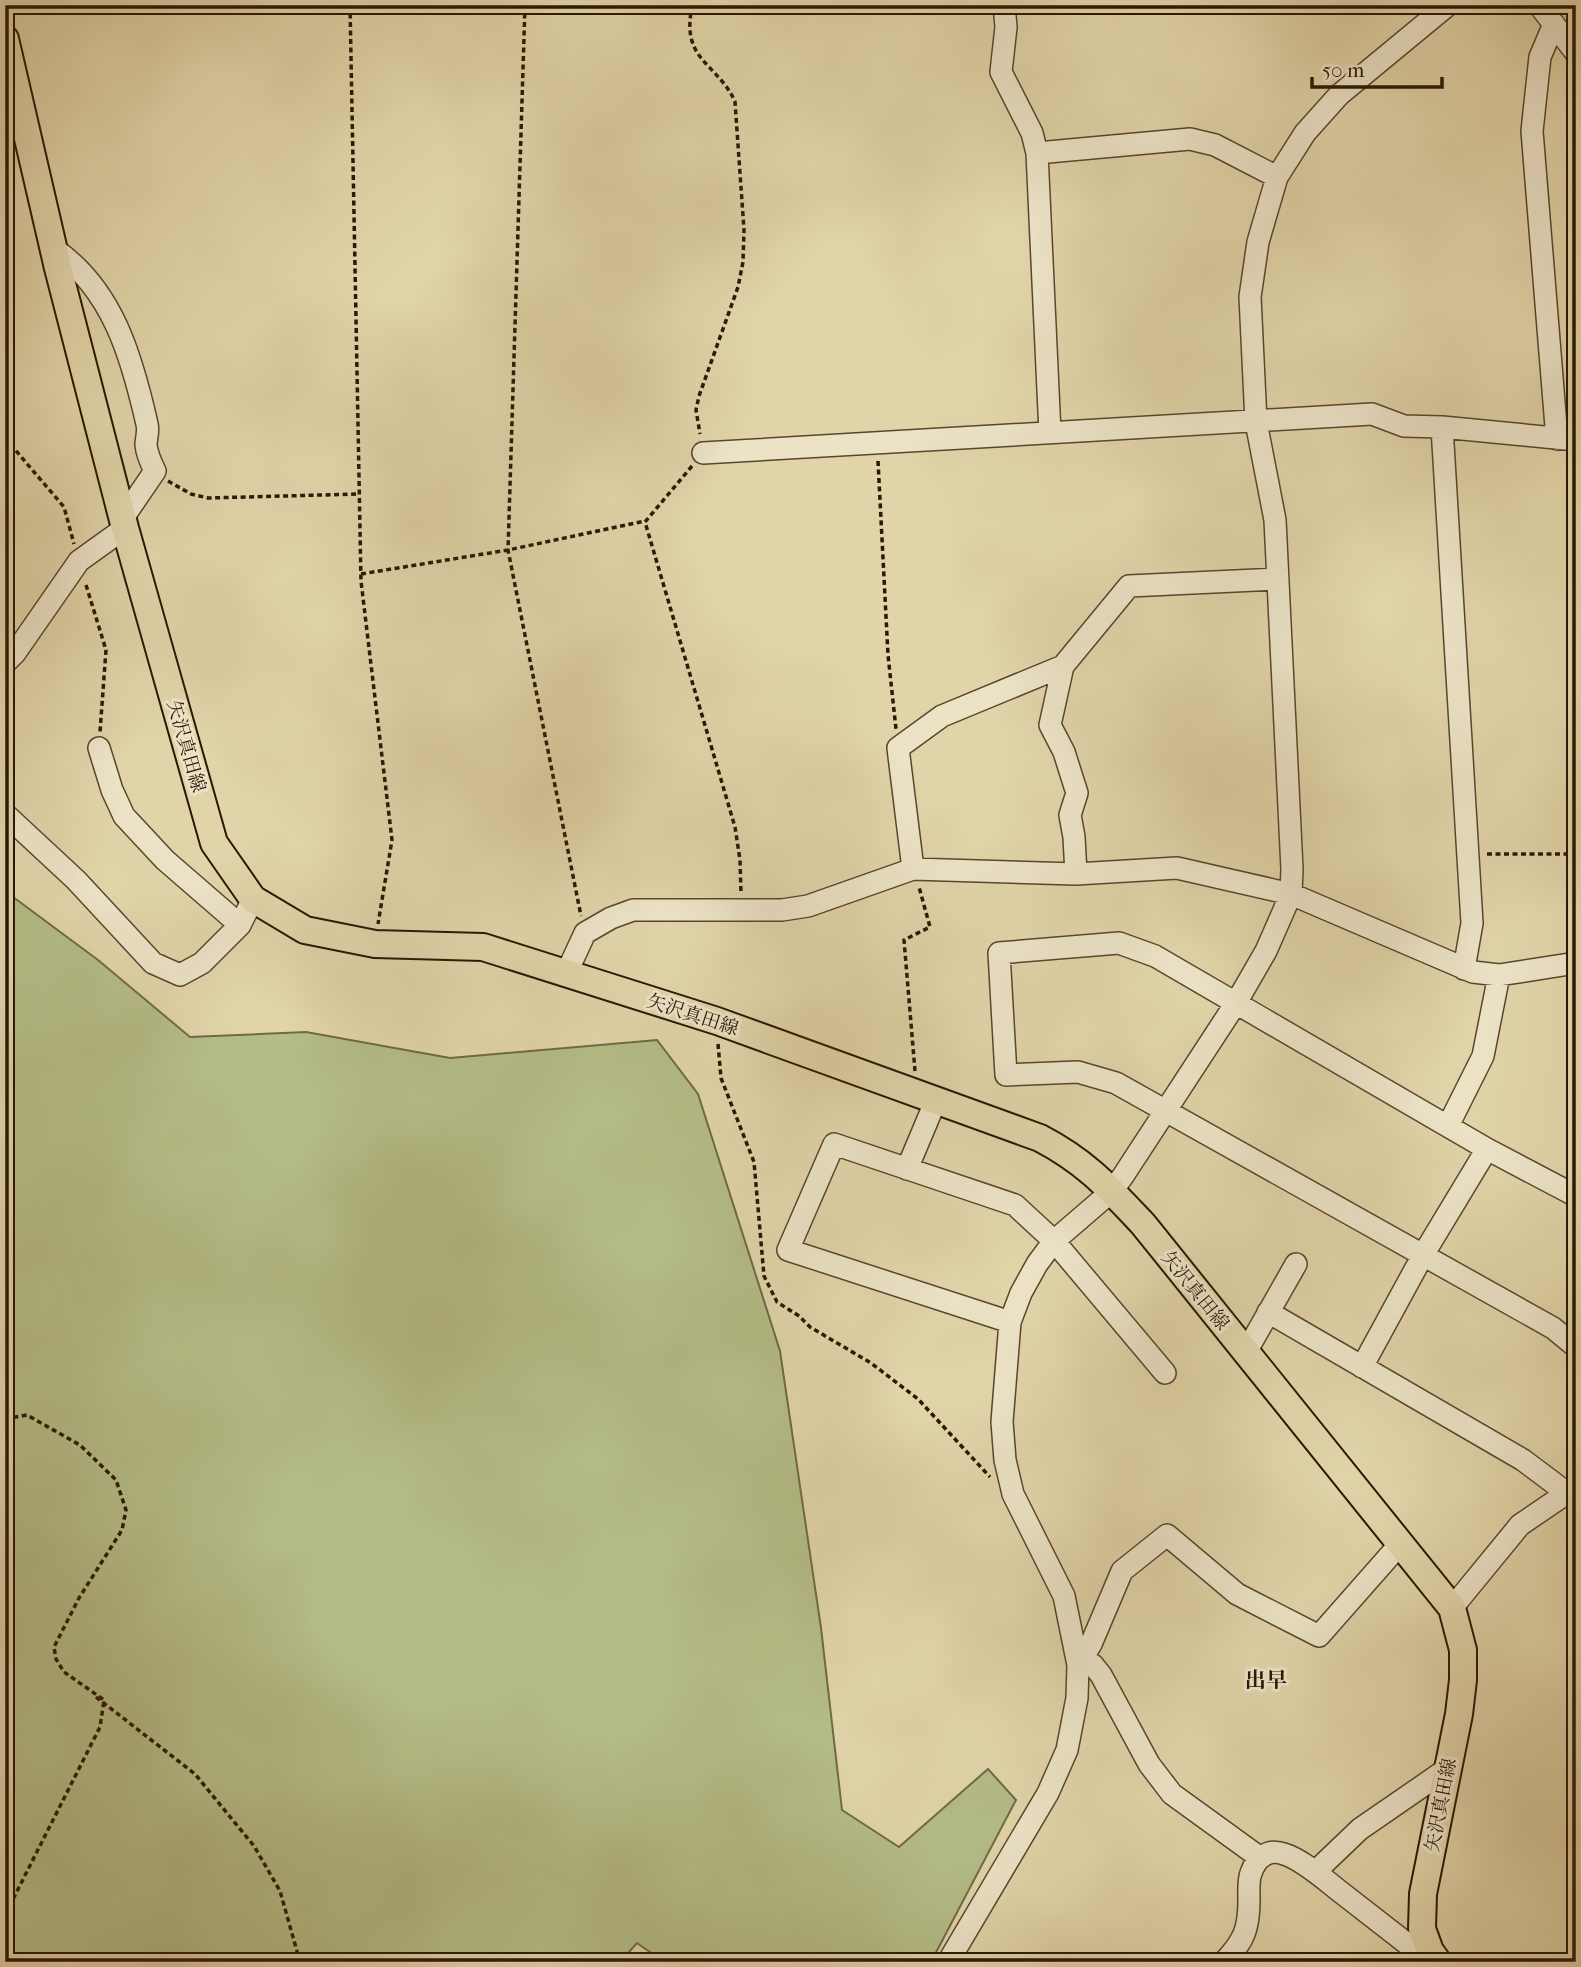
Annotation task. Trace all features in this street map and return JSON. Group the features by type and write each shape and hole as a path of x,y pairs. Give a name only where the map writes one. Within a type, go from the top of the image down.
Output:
{"main road":[{"name":"矢沢真田線","path":"5,39 54,249 124,523 214,843 253,899 305,930 375,944 483,947 717,1021 1040,1138 1088,1168 1143,1224 1452,1608 1463,1650 1463,1680 1460,1714 1423,1894 1422,1929 1434,1956"}],"street":[{"path":"1004,5 1006,27 1001,72 1032,133 1037,153 1050,433"},
{"path":"948,1962 1053,1782 1067,1750 1074,1722 1078,1665 1064,1596 1013,1494 1005,1460 1002,1422 1010,1322 1021,1293 1054,1241 1112,1191 1166,1111 1236,1003 1266,951 1291,894 1275,520 1256,422 1250,297 1258,242 1277,177 1305,134 1339,95 1448,5"},
{"path":"1539,5 1576,53"},
{"path":"703,453 1372,414 1404,426 1442,427 1566,440 1532,131 1540,57 1554,24"},
{"path":"1037,153 1190,139 1215,145 1277,177"},
{"path":"5,663 15,653 79,561 124,523 155,471 146,445 148,430 136,374 123,336 110,312 75,263 54,249"},
{"path":"1442,427 1472,923 1464,969"},
{"path":"1076,874 1070,815 1077,793 1063,752 1050,725 1063,666 1129,586 1277,579"},
{"path":"913,869 898,748 942,716 1063,666"},
{"path":"99,748 112,790 124,816 165,860 240,925"},
{"path":"5,814 76,880 153,963 180,975 202,963 240,925 253,899"},
{"path":"566,974 585,933 611,918 633,910 782,910 808,906 913,869 1076,874 1177,868 1291,894 1464,969 1499,975 1576,963"},
{"path":"1576,1196 1488,1149 1155,956 1119,943 999,953 1006,1075 1078,1072 1116,1083 1553,1328 1576,1347"},
{"path":"1448,1126 1483,1056 1499,975"},
{"path":"907,1169 926,1097"},
{"path":"1010,1322 788,1250 834,1144 1015,1205 1054,1241 1165,1373"},
{"path":"1362,1367 1423,1255 1488,1149"},
{"path":"1246,1352 1296,1264"},
{"path":"1268,1312 1571,1490 1520,1525 1452,1608"},
{"path":"1078,1665 1091,1644 1122,1571 1167,1535 1237,1594 1319,1636 1400,1544"},
{"path":"1078,1665 1093,1665 1101,1675 1149,1764 1172,1794 1259,1857"},
{"path":"1315,1872 1360,1829 1447,1769"},
{"path":"1224,1962 1239,1946 1246,1930 1251,1871 1259,1857 1270,1852 1284,1854 1315,1872 1419,1953 1434,1956"}],"path":[{"path":"350,5 361,574 392,840 375,944"},
{"path":"525,5 508,550 585,933"},
{"path":"5,438 64,507 106,650 99,748"},
{"path":"877,443 888,655 898,748"},
{"path":"155,471 165,480 191,494 208,498 360,494"},
{"path":"361,574 508,550 647,521"},
{"path":"1468,854 1576,854"},
{"path":"913,869 930,927 904,940 926,1097"},
{"path":"5,1419 27,1415 80,1445 116,1480 126,1510 122,1530 79,1598 54,1647 56,1659 64,1672 195,1774 245,1835 280,1891 300,1962"},
{"path":"5,1915 100,1727 104,1700 64,1672"}],"green space":[{"path":"5,891 98,960 190,1037 306,1032 450,1058 657,1040 698,1094 780,1351 821,1628 842,1810 899,1847 988,1769 1016,1800 931,1962 664,1962 637,1943 620,1962 5,1962"}],"district":[{"name":"出早","path":"1266,1680"}]}
